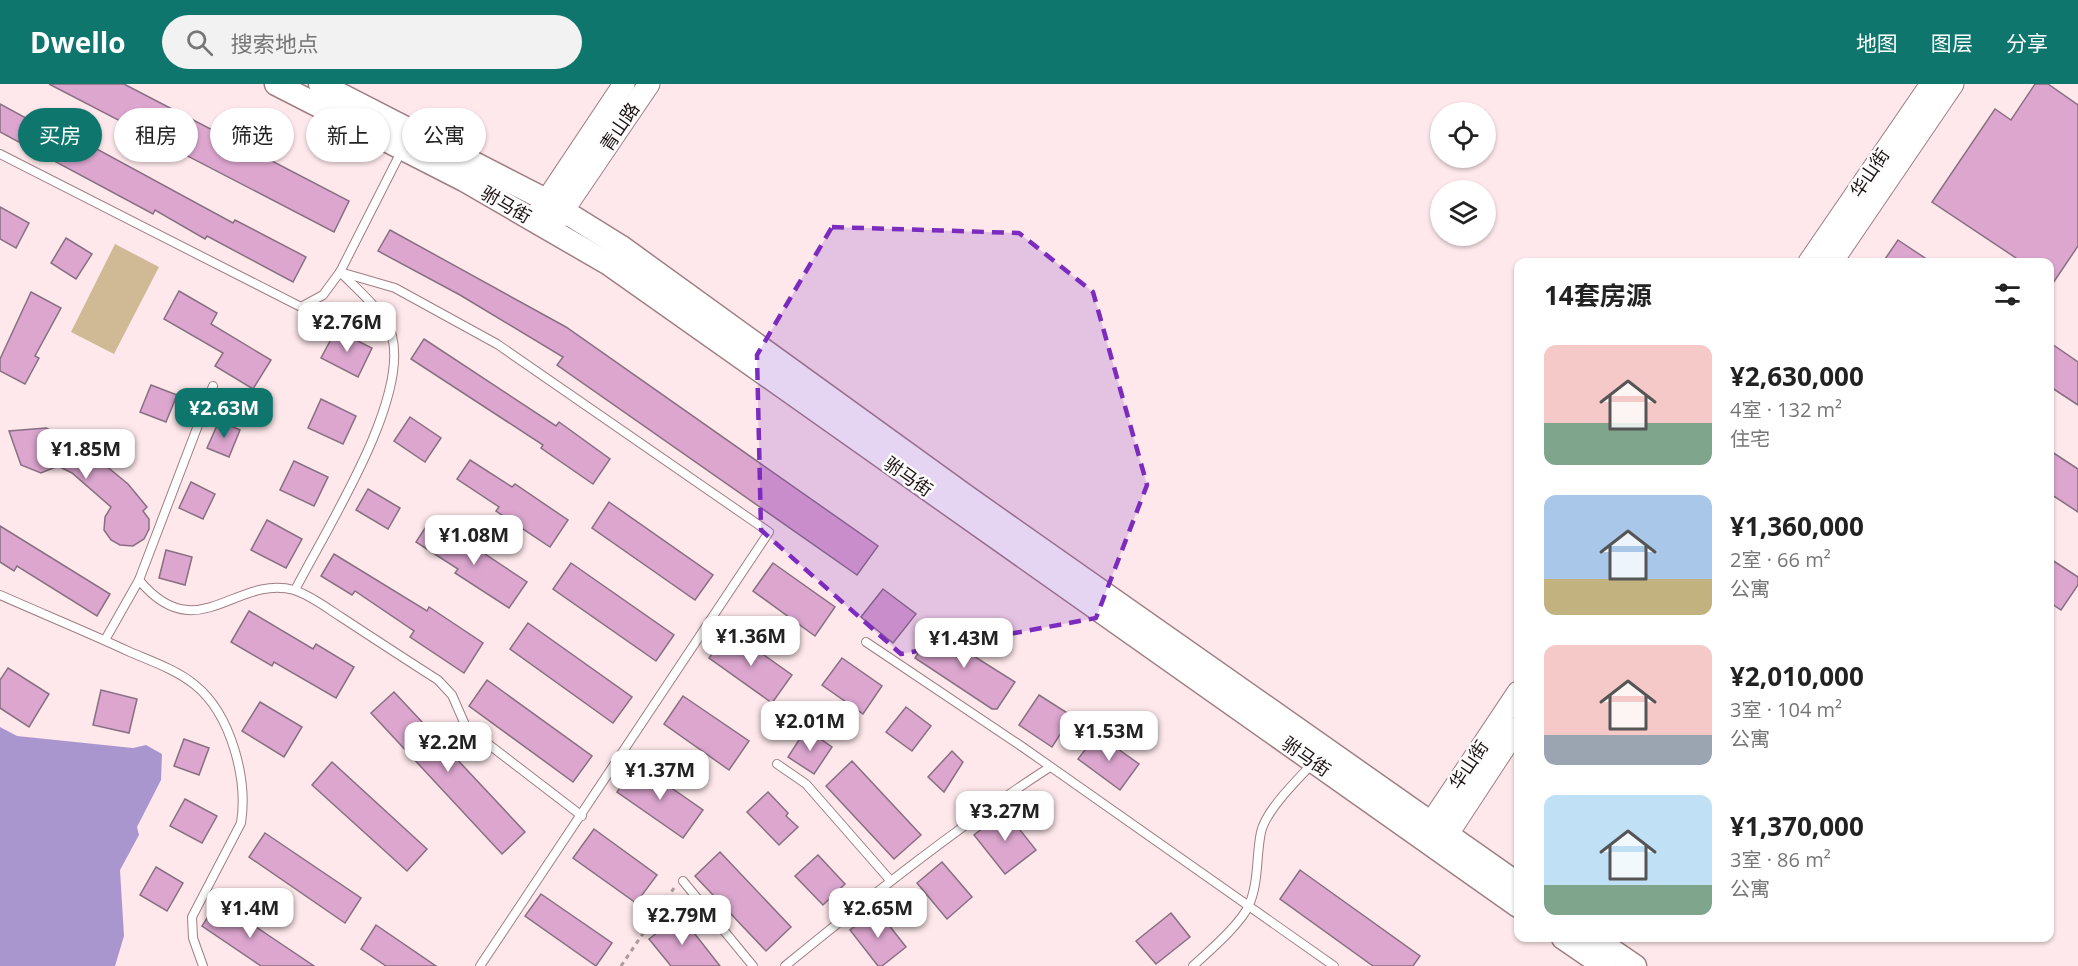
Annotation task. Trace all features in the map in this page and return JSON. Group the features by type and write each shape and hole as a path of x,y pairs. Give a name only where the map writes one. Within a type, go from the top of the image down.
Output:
{"main road":[{"name":"驸马街","path":"276,84 402,138"},
{"name":"驸马街","path":"320,84 402,137"},
{"name":"驸马街","path":"442,162 609,264 1434,836 1514,903"},
{"name":"驸马街","path":"456,162 554,206 620,246 1320,756"},
{"name":"驸马街","path":"1434,836 1514,882"},
{"path":"1569,942 1604,966"},
{"path":"1600,942 1635,966"}],"street":[{"name":"青山路","path":"542,225 624,84"},
{"name":"青山路","path":"554,206 649,84"},
{"name":"华山街","path":"1812,258 1931,84"},
{"name":"华山街","path":"1835,258 1953,84"},
{"name":"华山街","path":"1434,836 1514,699"},
{"name":"华山街","path":"1434,836 1514,732"}],"lane":[{"path":"0,154 301,307 323,296 340,272 402,150"},
{"path":"295,590 372,440 394,373 392,334 372,305 340,272"},
{"path":"340,272 395,288 497,344 769,532 480,966"},
{"path":"105,640 139,580 213,386"},
{"path":"139,580 151,594 167,606 188,610 226,603 253,592 273,588 295,590 438,680 452,695 466,727 582,816"},
{"path":"0,595 162,666 194,684 211,702 233,745 242,780 243,807 241,823 192,917 193,938 203,966"},
{"path":"866,642 1176,854 1334,966"},
{"path":"1193,966 1216,945 1249,906 1257,871 1261,830 1276,806 1320,756"},
{"path":"777,764 806,784 890,880"},
{"path":"785,966 890,880 1004,796 1050,767"},
{"path":"682,881 694,892 753,966"}],"path":[{"path":"621,966 672,889 682,881"}],"highlighted area":[{"path":"832,227 1019,233 1093,292 1147,485 1096,618 901,654 761,530 757,355"}],"shaded area":[{"path":"115,244 159,267 114,354 71,332"},
{"path":"0,727 17,736 133,748 146,745 162,754 161,780 137,827 139,835 120,870 124,936 115,966 0,966"}],"building":[{"path":"49,84 124,84 170,108 114,108 114,118 102,112 102,108 95,108"},
{"path":"2035,84 2048,84 2078,105 2078,246 2054,282 2054,258 2016,258 1932,202 1995,109 2011,120"},
{"path":"0,104 18,114 18,142 0,132"},
{"path":"198,122 210,129 210,162 274,162 349,201 334,232 198,161"},
{"path":"102,152 114,158 114,162 121,162 233,223 235,220 306,257 293,282 207,236 205,239 155,210 153,214 56,162 102,162"},
{"path":"0,207 29,223 16,248 0,239"},
{"path":"390,230 566,327 878,546 857,575 557,365 563,357 460,295 378,251"},
{"path":"66,238 92,254 76,279 51,263"},
{"path":"1898,240 1925,258 1886,258"},
{"path":"179,291 217,313 211,324 271,360 253,389 215,366 223,353 164,319"},
{"path":"31,292 61,308 35,356 39,358 25,384 0,371 0,359"},
{"path":"336,330 372,348 358,377 321,358"},
{"path":"424,339 556,426 559,422 610,459 593,484 541,448 543,445 411,359"},
{"path":"2054,345 2078,362 2078,405 2054,389"},
{"path":"151,385 177,395 166,422 140,412"},
{"path":"321,399 356,416 343,444 308,428"},
{"path":"410,417 441,438 425,462 394,441"},
{"path":"219,421 240,430 229,457 207,448"},
{"path":"46,428 77,442 128,484 147,507 143,511 149,519 149,529 144,539 133,546 120,545 111,540 104,530 105,517 111,507 72,473 58,466 41,473 21,465 9,431"},
{"path":"2054,453 2078,469 2078,512 2054,496"},
{"path":"470,460 512,487 515,484 568,520 550,547 496,511 499,507 457,479"},
{"path":"294,461 328,477 314,506 280,490"},
{"path":"191,482 215,494 203,519 179,508"},
{"path":"368,489 400,508 388,529 356,510"},
{"path":"609,502 713,575 695,600 592,528"},
{"path":"267,520 302,539 286,568 251,550"},
{"path":"429,522 470,550 473,546 527,582 509,608 455,573 458,569 416,542"},
{"path":"0,526 110,594 97,616 17,566 14,571 0,562"},
{"path":"166,550 192,557 185,585 159,578"},
{"path":"334,554 427,611 429,607 483,643 464,673 410,637 414,631 355,591 352,595 321,576"},
{"path":"2054,561 2078,577 2078,585 2061,610 2054,605"},
{"path":"571,563 674,635 656,661 553,589"},
{"path":"773,563 835,607 815,636 753,591"},
{"path":"883,589 916,614 893,643 861,617"},
{"path":"249,611 313,649 316,644 354,667 336,698 274,662 272,666 231,642"},
{"path":"528,623 632,697 613,723 510,649"},
{"path":"936,626 966,646 964,650 1015,682 997,709 992,709 915,658"},
{"path":"729,630 792,675 772,703 709,658"},
{"path":"842,658 882,686 863,714 822,685"},
{"path":"8,668 49,694 29,727 0,708 0,680"},
{"path":"487,680 592,756 573,782 469,706"},
{"path":"101,690 137,699 129,733 93,725"},
{"path":"394,692 525,832 502,854 371,713"},
{"path":"1039,695 1072,716 1052,747 1019,725"},
{"path":"683,696 749,741 729,770 664,724"},
{"path":"260,702 302,727 284,757 242,731"},
{"path":"906,707 931,726 912,751 886,732"},
{"path":"806,729 832,747 814,774 788,757"},
{"path":"1097,734 1139,764 1120,790 1078,759"},
{"path":"184,739 209,748 199,775 174,766"},
{"path":"952,751 963,762 944,792 928,777"},
{"path":"852,761 921,835 894,859 826,786"},
{"path":"332,762 427,849 407,871 312,785"},
{"path":"637,764 703,810 683,838 617,792"},
{"path":"768,792 788,813 786,816 798,827 779,845 747,812"},
{"path":"185,799 217,816 202,843 170,826"},
{"path":"1005,811 1036,850 1005,874 974,835"},
{"path":"594,829 657,875 636,903 573,858"},
{"path":"265,833 361,898 345,923 249,857"},
{"path":"720,852 791,927 766,951 695,876"},
{"path":"818,855 845,884 823,905 795,876"},
{"path":"942,862 972,897 947,919 917,883"},
{"path":"156,867 183,883 167,911 140,895"},
{"path":"1300,870 1420,956 1413,966 1373,966 1280,899"},
{"path":"541,894 612,943 596,966 525,916"},
{"path":"218,901 314,966 261,966 202,926"},
{"path":"877,910 906,947 882,966 878,966 850,930"},
{"path":"1171,913 1190,937 1156,964 1136,941"},
{"path":"680,915 720,966 671,966 649,939"},
{"path":"376,925 436,966 386,966 361,949"}]}
